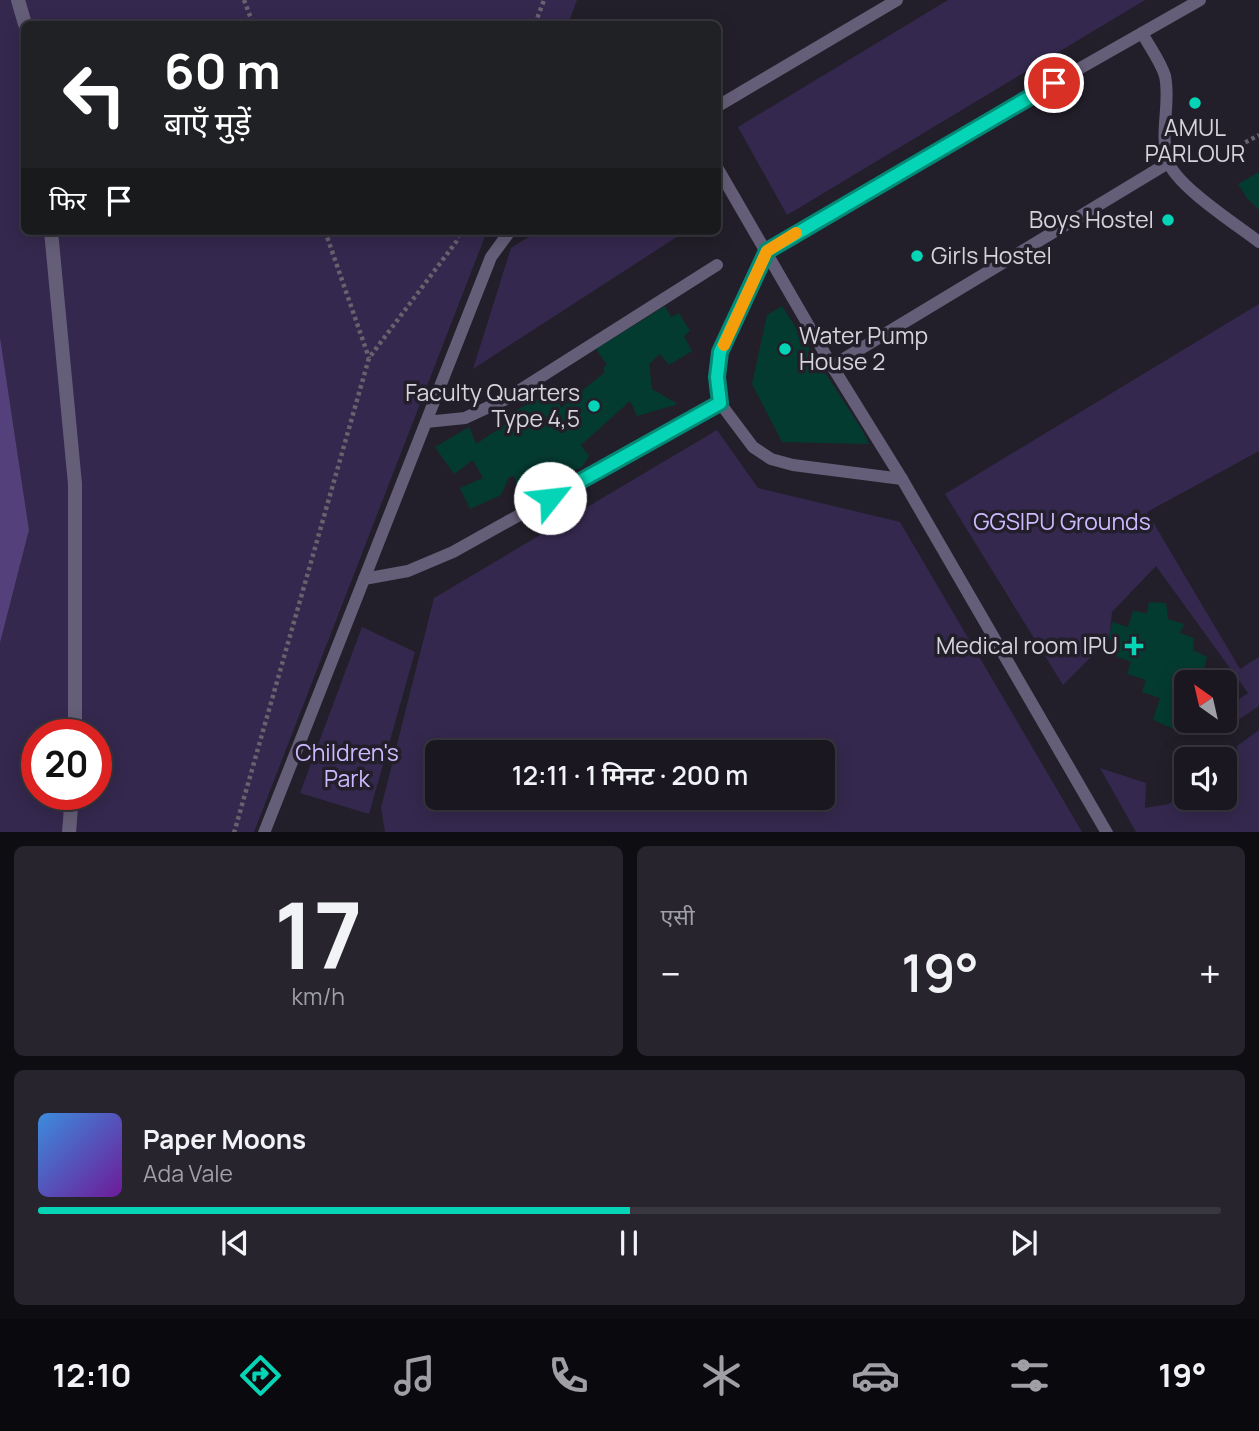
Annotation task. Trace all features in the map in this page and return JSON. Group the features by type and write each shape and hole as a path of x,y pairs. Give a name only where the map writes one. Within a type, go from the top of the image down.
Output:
{"street":[{"path":"18,0 24,21"},
{"path":"51,235 75,484 75,719"},
{"path":"69,832 71,810"}],"lane":[{"path":"721,104 897,0"},
{"path":"902,479 793,465 771,459 753,447 720,403 717,377 720,352 767,251 966,133 1200,0"},
{"path":"1142,33 1165,74 1167,93 1163,128 1168,163 1182,183 1259,242"},
{"path":"832,366 1168,163"},
{"path":"721,174 1107,832"},
{"path":"264,832 491,257 507,235"},
{"path":"426,422 465,418 506,399 717,265"},
{"path":"364,579 408,571 453,552 720,403"}],"path":[{"path":"244,0 252,21"},
{"path":"536,21 544,0"},
{"path":"1234,149 1259,135"},
{"path":"326,235 369,358"},
{"path":"234,832 369,358 456,243 459,235"}],"green space":[{"path":"0,0 577,0 569,21 21,21 21,235 485,235 254,832 0,832 0,643 29,530 0,337"},
{"path":"948,0 1145,0 787,215 738,127"},
{"path":"532,235 680,235 473,369 511,248"},
{"name":"GGSIPU Grounds","path":"1259,304 1259,451 1147,512 1240,669 1259,657 1259,706 1237,721 1237,701 1248,693 1237,678 1237,670 1231,670 1156,566 1112,612 1109,639 1063,685 945,494"},
{"path":"717,430 758,488 900,522 1082,832 385,832 381,808 434,598"},
{"name":"Children's Park","path":"362,627 415,652 369,814 300,793"},
{"path":"1259,730 1259,832 1136,832 1100,768 1146,783 1145,808 1174,801 1174,810 1237,810 1237,746"}],"shaded area":[{"path":"0,337 29,530 0,643"}],"building":[{"path":"1259,172 1259,210 1238,184"},
{"name":"Faculty Quarters Type 4,5","path":"665,306 671,317 679,313 690,331 684,336 692,351 669,365 660,354 649,364 652,389 678,404 637,416 630,401 581,445 589,456 582,467 542,488 538,482 531,488 526,479 517,485 514,476 509,477 501,495 470,509 460,488 483,478 473,460 454,474 435,447 469,427 476,444 506,424 501,419 554,389 561,408 605,372 603,368 607,365 596,349"},
{"name":"Water Pump House 2","path":"782,306 869,444 782,442 752,384 767,315"},
{"path":"1149,602 1166,603 1168,619 1184,624 1180,633 1194,638 1193,650 1207,657 1204,670 1174,670 1174,729 1153,720 1160,698 1142,692 1146,680 1127,674 1131,662 1116,656 1120,644 1109,639 1112,622 1128,627 1133,611 1147,613"}],"slow traffic":[{"path":"724,345 767,251 796,233"}],"place":[{"name":"AMUL PARLOUR","path":"1195,103"},
{"name":"Boys Hostel","path":"1168,220"},
{"name":"Girls Hostel","path":"917,256"},
{"name":"Water Pump House 2","path":"785,349"},
{"name":"Faculty Quarters Type 4,5","path":"594,406"},
{"name":"Medical room IPU","path":"1134,646"}],"route":[{"path":"550,498 720,403 717,377 720,352 767,251 1054,83"}]}
